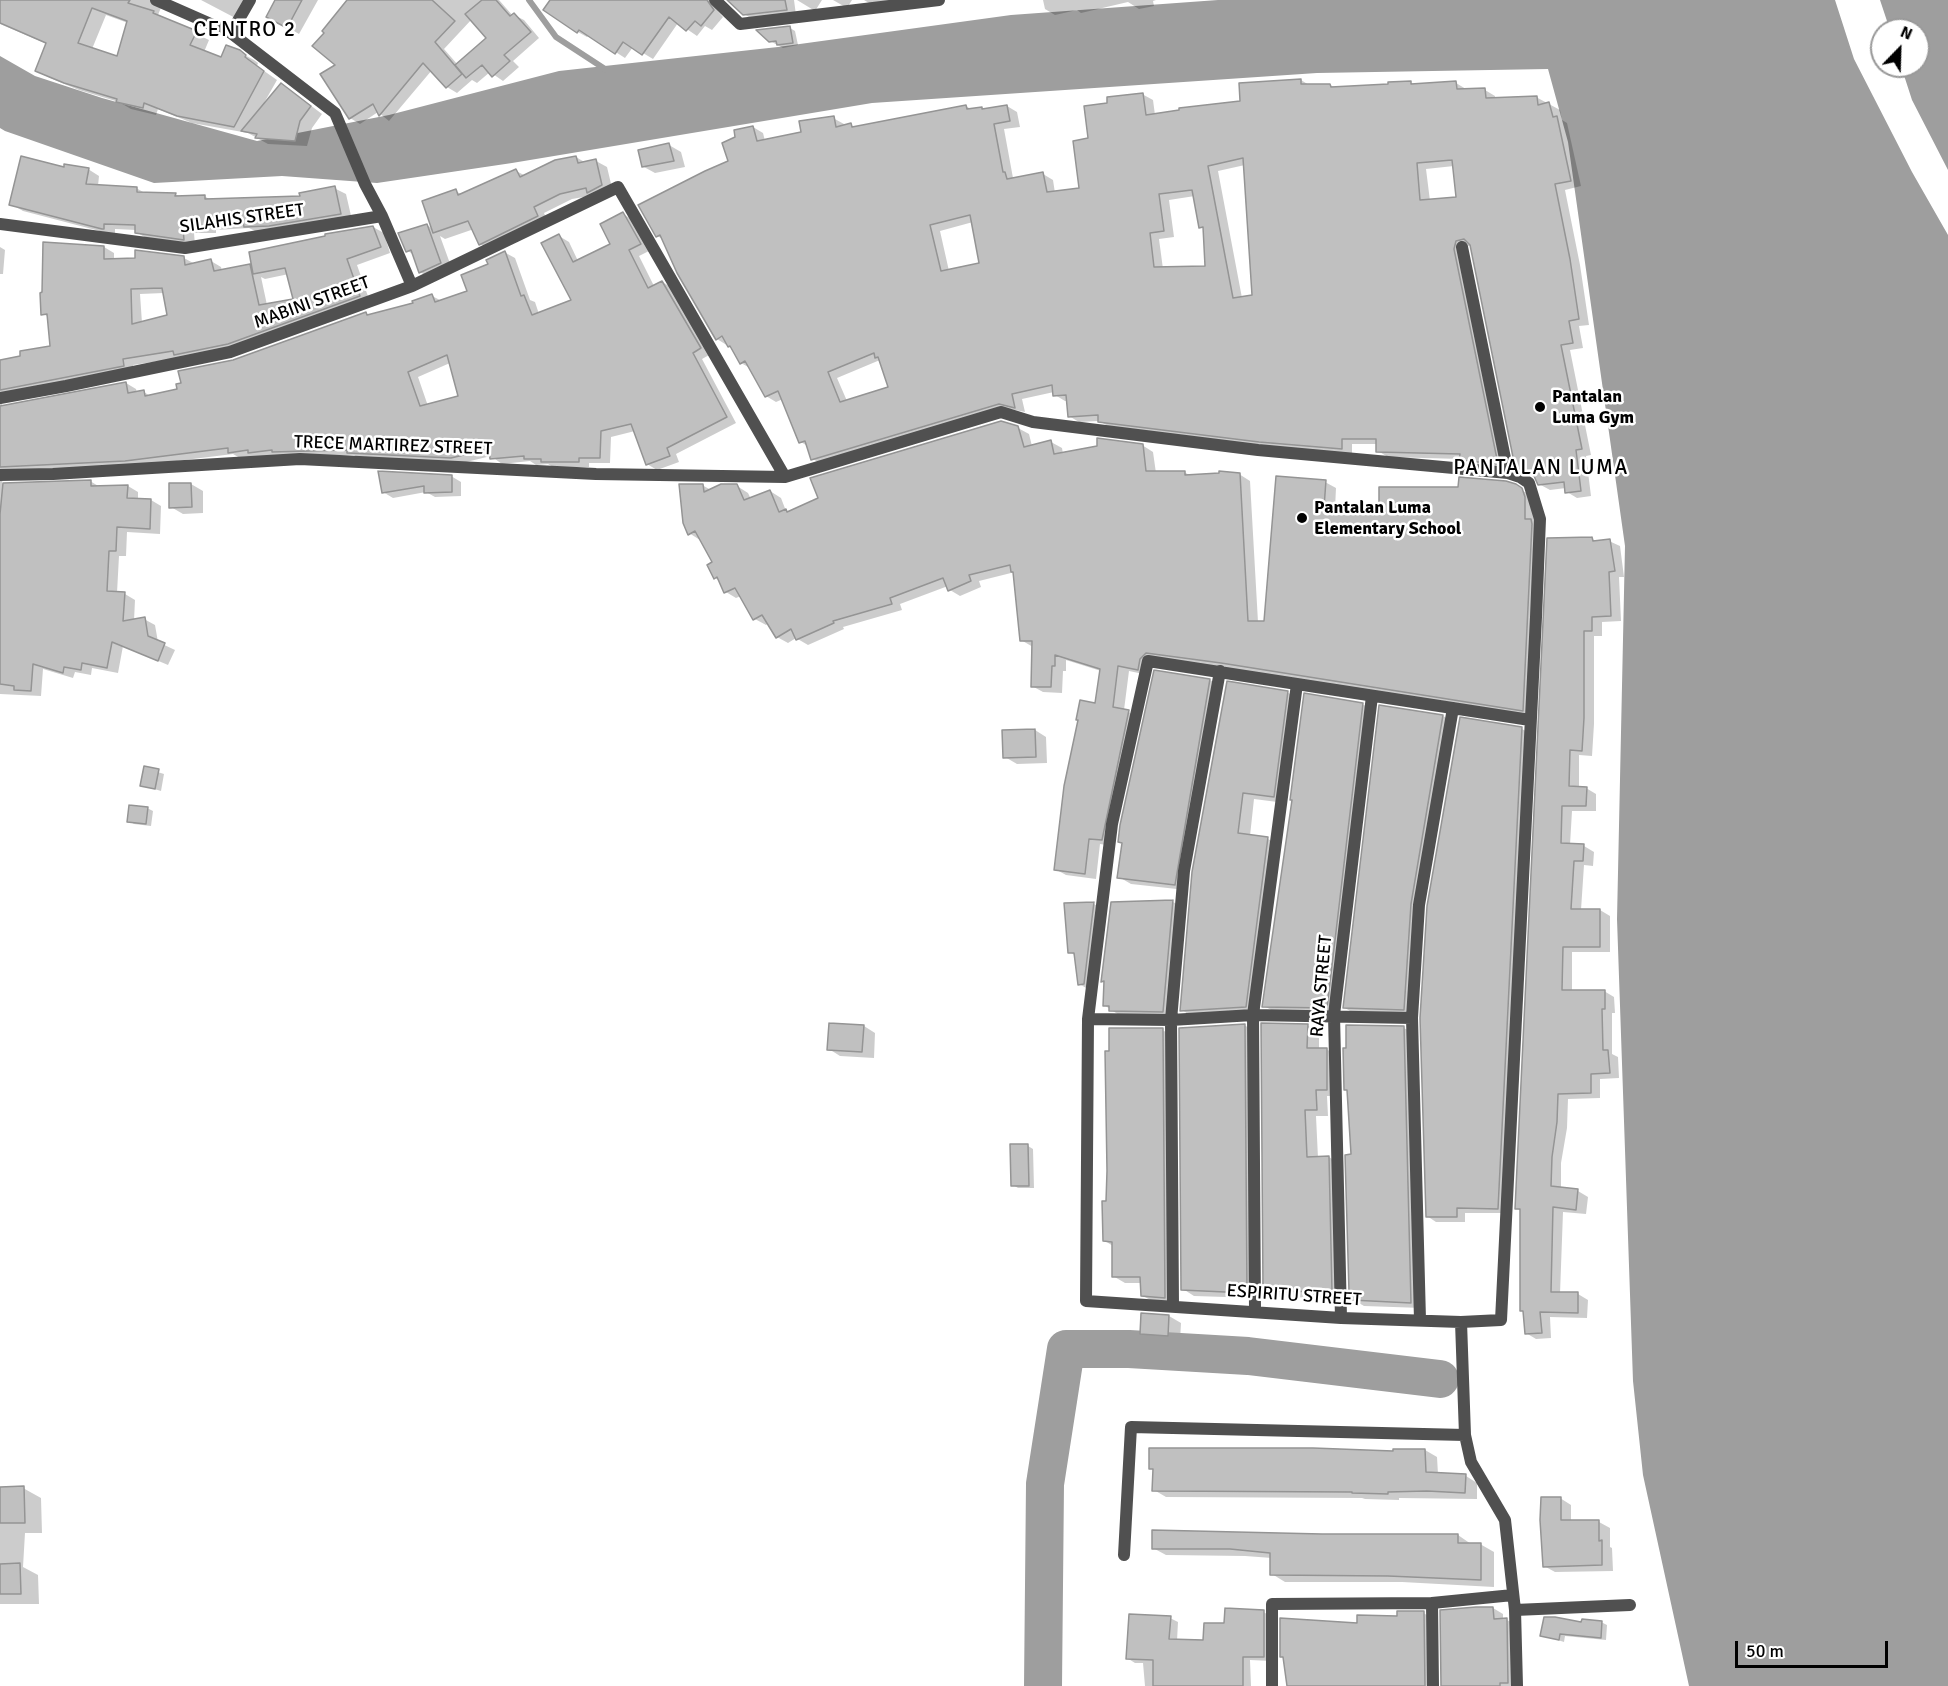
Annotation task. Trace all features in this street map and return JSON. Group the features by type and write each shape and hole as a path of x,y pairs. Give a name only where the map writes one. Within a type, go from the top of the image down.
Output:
{"street":[{"path":"156,0 231,33 334,113 412,286"},
{"path":"231,33 250,0"},
{"path":"715,0 740,24 939,0"},
{"name":"MABINI STREET","path":"0,398 230,352 412,286 618,187 785,477"},
{"name":"SILAHIS STREET","path":"0,224 185,248 382,216"},
{"path":"1412,1018 1252,1015 1171,1020 1088,1018 1112,824 1148,661 1530,720 1540,519 1529,483 1508,473 1462,247"},
{"name":"TRECE MARTIREZ STREET","path":"0,475 53,474 300,459 596,474 785,477 1001,412 1033,422 1234,447 1508,473"},
{"path":"1173,1306 1171,1020 1184,871 1220,671"},
{"path":"1255,1311 1252,1015 1297,684"},
{"name":"RAYA STREET","path":"1341,1318 1334,1015 1372,696"},
{"path":"1420,1320 1412,1018 1419,905 1453,708"},
{"name":"ESPIRITU STREET","path":"1088,1018 1086,1301 1341,1318 1461,1322 1501,1320 1530,720"},
{"path":"1461,1322 1465,1435 1471,1462 1504,1520 1515,1610 1517,1686"},
{"path":"1124,1556 1131,1427 1465,1435"},
{"path":"1272,1686 1272,1604 1432,1604 1513,1595"},
{"path":"1432,1604 1433,1686"},
{"path":"1515,1610 1630,1605"}],"shaded area":[{"path":"1218,0 1835,0 1854,59 1912,172 1948,235 1948,1686 1689,1686 1643,1475 1633,1381 1617,919 1625,546 1568,142 1548,69 1317,73 872,103 377,183 282,176 154,183 0,128 0,56 35,76 102,98 257,141 389,115 559,71 778,47 1011,15"},
{"path":"1880,0 1948,0 1948,170 1912,100 1905,78 1930,78 1930,18 1886,18"}],"building":[{"path":"0,0 130,0 128,3 154,11 153,13 197,31 190,45 221,57 226,45 240,50 246,55 245,57 264,71 234,127 177,116 144,103 143,108 116,102 117,99 64,83 35,71 46,43 0,23","holes":["92,8 127,21 117,56 78,43"]},
{"path":"275,0 302,0 287,28 266,17"},
{"path":"347,0 432,0 455,21 435,42 462,74 446,88 423,63 379,116 373,104 349,119 320,74 335,65 312,46"},
{"path":"482,0 496,0 510,16 514,13 531,32 504,55 510,61 492,77 482,65 466,78 455,65 486,38 465,14"},
{"path":"550,0 707,0 714,10 701,26 695,21 686,31 669,17 642,55 623,42 615,54 579,30 577,33 543,10"},
{"path":"727,0 785,0 787,10 743,15"},
{"path":"790,26 793,43 777,45 776,41 769,42 756,30"},
{"path":"1301,79 1301,84 1330,84 1331,87 1388,84 1388,82 1411,81 1411,84 1456,81 1457,89 1485,88 1486,98 1537,96 1538,105 1549,102 1553,117 1557,116 1571,181 1555,184 1579,319 1569,321 1573,343 1561,345 1582,449 1576,450 1581,491 1565,493 1564,482 1538,485 1534,476 1515,467 1470,245 1464,239 1456,241 1454,249 1498,464 1459,460 1460,454 1376,452 1376,439 1342,439 1342,449 1259,442 1098,422 1098,415 1068,417 1066,395 1053,396 1052,385 1012,394 1015,408 999,404 811,460 805,441 799,443 778,391 765,397 745,361 740,364 722,336 716,340 677,273 660,235 656,237 638,205 728,161 722,143 735,137 734,130 753,126 757,141 801,132 799,121 834,116 836,127 851,123 852,127 966,105 967,109 982,107 982,109 1007,105 1010,121 994,124 1003,172 1007,179 1043,172 1047,192 1079,188 1073,141 1088,138 1084,106 1107,103 1107,97 1143,93 1146,115 1179,110 1179,108 1240,101 1239,83","holes":["1243,158 1252,295 1233,298 1208,166","1452,160 1456,197 1420,200 1417,163","1192,190 1199,228 1203,227 1205,266 1154,267 1150,233 1164,231 1159,194","970,215 979,263 941,271 930,225","874,353 875,358 878,357 888,387 840,402 828,372"]},
{"path":"281,83 311,106 300,121 295,141 255,138 257,134 241,131"},
{"path":"669,143 674,161 642,167 638,150"},
{"path":"21,156 64,167 64,164 89,168 86,184 137,187 137,192 176,193 175,196 205,195 205,199 300,196 299,193 335,186 341,214 269,226 244,227 243,222 205,224 205,227 183,228 184,240 135,233 135,225 104,224 104,229 102,229 9,205"},
{"path":"576,156 578,163 596,159 602,185 587,193 586,188 560,194 534,207 538,216 479,245 468,221 433,233 422,201 456,189 458,195 516,169 520,177 555,160"},
{"path":"623,212 641,244 629,250 648,288 662,281 701,348 693,353 727,417 667,448 670,456 646,465 631,424 601,431 600,458 579,458 579,462 541,462 541,459 524,459 524,456 490,459 489,449 451,458 347,453 347,450 272,452 272,450 248,453 248,450 228,453 228,448 125,461 0,467 0,406 126,382 128,393 144,390 145,396 177,389 176,384 181,383 178,371 233,360 366,312 367,315 413,303 412,301 432,294 435,302 467,291 461,275 488,264 486,260 505,251 521,296 524,295 532,315 571,300 541,243 559,234 573,262 610,244 600,224","holes":["447,355 458,396 420,406 408,372"]},
{"path":"427,224 441,263 419,273 411,250 406,252 398,233"},
{"path":"373,226 381,247 347,259 360,296 228,344 174,355 173,351 123,359 124,366 0,390 0,360 20,356 20,351 50,346 47,314 41,315 43,242 104,246 104,259 135,258 135,250 184,256 185,265 211,259 214,271 250,264 259,305 293,299 285,268 253,274 249,252 325,236 325,234","holes":["162,288 167,315 132,324 131,289"]},
{"path":"1001,421 1018,426 1024,447 1051,440 1054,454 1097,446 1097,438 1143,444 1146,471 1185,471 1185,475 1219,473 1219,471 1240,473 1248,621 1264,621 1276,476 1326,480 1324,508 1379,506 1379,487 1458,487 1459,477 1516,484 1522,488 1525,497 1525,519 1531,519 1532,524 1523,711 1146,653 1140,659 1138,670 1118,666 1113,707 1129,710 1102,840 1089,839 1085,874 1054,870 1064,786 1080,700 1095,703 1100,669 1055,655 1051,687 1031,687 1032,641 1020,641 1013,572 1011,572 1010,565 969,575 971,581 948,591 943,578 890,598 892,604 833,621 834,623 796,640 791,629 776,638 762,615 753,620 735,588 724,593 717,577 714,579 707,565 712,562 695,531 688,535 683,523 679,484 703,484 704,492 721,484 737,484 744,500 770,490 779,512 786,509 787,512 818,498 810,478"},
{"path":"378,471 452,475 452,492 424,493 424,486 382,493"},
{"path":"91,480 91,486 128,485 127,498 151,499 150,529 117,527 116,551 109,551 107,591 125,592 123,621 145,617 148,636 165,643 158,661 112,642 107,668 82,663 81,670 64,667 63,673 33,664 31,691 14,690 14,686 0,684 0,514 3,483"},
{"path":"169,483 191,483 192,507 169,508"},
{"path":"1592,537 1593,541 1610,539 1615,571 1609,572 1611,616 1592,617 1592,631 1584,631 1582,751 1570,750 1569,786 1587,787 1586,806 1562,806 1561,843 1584,844 1583,861 1574,861 1571,909 1600,909 1600,947 1563,947 1562,990 1605,990 1605,1009 1602,1009 1603,1050 1608,1050 1610,1073 1591,1074 1591,1093 1558,1094 1551,1186 1578,1189 1576,1210 1553,1207 1551,1292 1578,1292 1578,1313 1540,1312 1542,1333 1525,1334 1523,1311 1520,1311 1520,1209 1515,1209 1547,538"},
{"path":"1154,670 1210,679 1175,885 1117,878 1122,843 1118,842 1120,825"},
{"path":"1227,681 1288,691 1274,797 1243,793 1238,833 1268,837 1246,1007 1180,1011 1192,872"},
{"path":"1304,693 1363,703 1327,1008 1262,1007 1292,800 1290,800"},
{"path":"1379,705 1443,715 1411,904 1404,1010 1343,1008"},
{"path":"1460,717 1522,727 1498,1209 1457,1208 1457,1217 1426,1217 1420,1018 1427,906"},
{"path":"1035,729 1036,757 1003,758 1002,730"},
{"path":"144,766 159,769 155,789 140,786"},
{"path":"129,805 148,807 146,824 127,822"},
{"path":"1173,900 1163,1012 1109,1011 1109,1006 1103,1006 1104,981 1101,982 1111,902"},
{"path":"1094,902 1084,984 1078,985 1074,953 1068,953 1064,903"},
{"path":"829,1023 864,1025 862,1052 827,1050"},
{"path":"1261,1023 1308,1024 1307,1048 1327,1048 1327,1090 1316,1090 1317,1110 1305,1110 1307,1157 1329,1156 1332,1292 1263,1291"},
{"path":"1245,1024 1247,1293 1181,1290 1179,1028"},
{"path":"1346,1025 1404,1026 1411,1303 1351,1300 1351,1292 1349,1292 1345,1155 1351,1154 1347,1090 1344,1090 1343,1048 1346,1048"},
{"path":"1109,1028 1163,1028 1165,1298 1141,1296 1140,1277 1112,1277 1112,1242 1103,1241 1102,1201 1106,1201 1107,1171 1105,1051 1109,1051"},
{"path":"1010,1144 1028,1144 1029,1186 1011,1186"},
{"path":"1141,1313 1169,1315 1168,1336 1140,1334"},
{"path":"1149,1448 1313,1448 1393,1451 1393,1449 1425,1449 1426,1472 1466,1474 1465,1493 1152,1491 1153,1469 1149,1469"},
{"path":"24,1486 25,1523 0,1523 0,1487"},
{"path":"1541,1497 1561,1497 1561,1520 1599,1520 1602,1565 1543,1567"},
{"path":"1152,1530 1458,1534 1458,1543 1481,1543 1481,1580 1270,1575 1270,1553 1230,1549 1152,1549"},
{"path":"20,1563 21,1594 0,1594 0,1564"},
{"path":"1493,1607 1494,1619 1507,1618 1508,1683 1500,1683 1500,1686 1441,1686 1440,1610"},
{"path":"1225,1608 1264,1610 1264,1657 1243,1657 1243,1686 1153,1686 1153,1660 1126,1659 1129,1614 1171,1616 1169,1639 1203,1640 1204,1623 1224,1623"},
{"path":"1397,1611 1424,1611 1425,1686 1287,1686 1283,1657 1280,1657 1280,1618 1357,1623 1357,1615 1397,1616"},
{"path":"1544,1617 1581,1622 1582,1619 1602,1621 1601,1638 1560,1634 1559,1640 1540,1636"}],"waterway":[{"path":"529,0 556,37 605,69"},
{"path":"1043,1686 1045,1484 1066,1349 1129,1349 1248,1356 1440,1379"}],"place":[{"name":"Pantalan Luma Gym","path":"1540,407"},
{"name":"Pantalan Luma Elementary School","path":"1302,518"}],"district":[{"name":"CENTRO 2","path":"245,30"},
{"name":"PANTALAN LUMA","path":"1541,468"}]}
